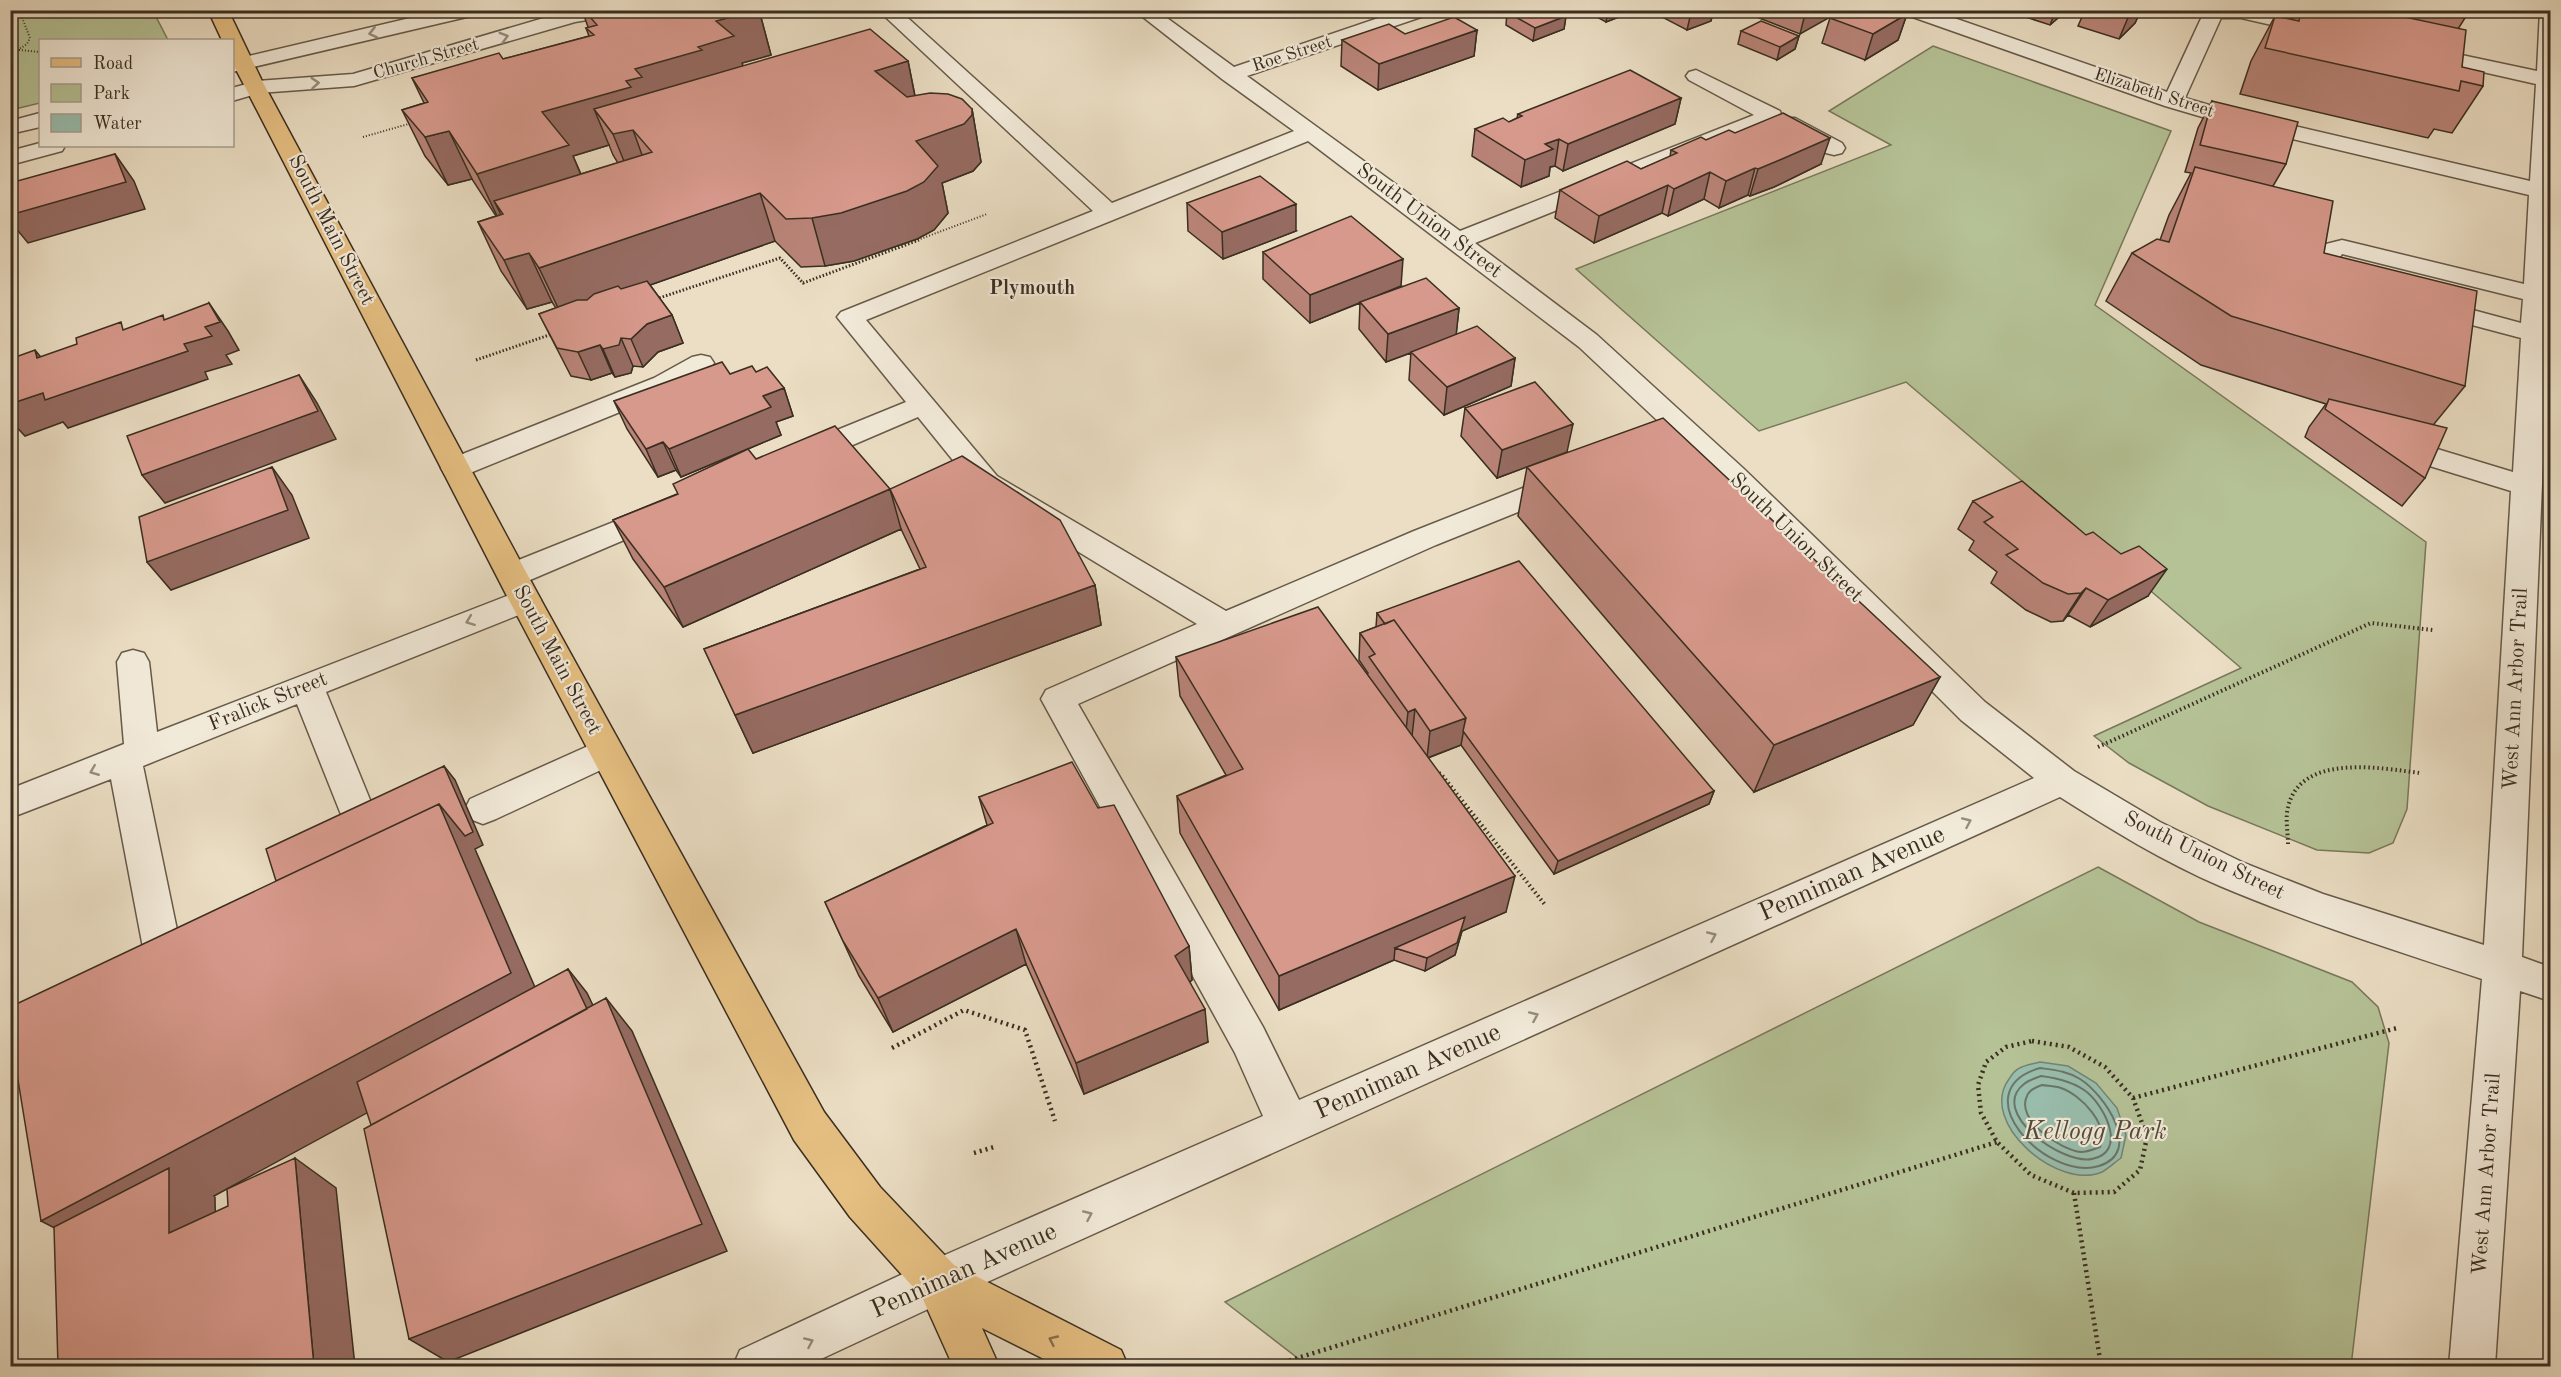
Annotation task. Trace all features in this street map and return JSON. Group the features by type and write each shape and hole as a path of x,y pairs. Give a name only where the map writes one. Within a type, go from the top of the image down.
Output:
{"main road":[{"name":"South Main Street","path":"218,10 228,39"},
{"name":"South Main Street","path":"234,55 242,78 456,468 606,752 809,1126 865,1202 938,1281 976,1366"},
{"name":"South Main Street","path":"938,1281 1105,1366"}],"street":[{"name":"Church Street","path":"242,78 471,10"},
{"name":"Church Street","path":"242,78 354,80 573,16 617,10"},
{"path":"887,10 1108,212"},
{"name":"South Union Street","path":"1143,10 1457,241 1588,341 1688,434 1973,711 2062,781 2147,833 2231,874 2317,908 2550,984"},
{"name":"Roe Street","path":"1229,75 1423,10"},
{"name":"Elizabeth Street","path":"1911,10 2173,101 2224,116 2542,191"},
{"name":"West Ann Arbor Trail","path":"2472,1366 2502,968 2542,191 2547,144 2550,10"},
{"path":"2173,101 2214,12 2241,12 2332,32"},
{"path":"2401,48 2547,80"},
{"path":"1696,76 1834,148"},
{"path":"1457,241 1772,116"},
{"path":"10,128 39,120"},
{"path":"1224,625 987,483 850,317 1309,133"},
{"path":"10,158 50,147"},
{"path":"2367,290 2334,281 2323,265 2331,250 2342,247 2537,295"},
{"path":"2411,301 2535,334"},
{"path":"456,468 663,384 701,363"},
{"path":"781,464 923,405"},
{"path":"1659,445 1688,434"},
{"path":"2370,437 2527,486"},
{"path":"1289,1125 1249,1040 1058,699 1425,538 1585,474"},
{"name":"Fralick Street","path":"10,804 307,687 518,587 683,504"},
{"path":"2522,572 2550,581"},
{"path":"133,662 133,756 163,953 215,930"},
{"path":"307,687 359,817"},
{"path":"483,809 606,752"},
{"name":"Penniman Avenue","path":"756,1366 938,1281 2062,781"}],"path":[{"path":"10,55 27,44 30,38 19,10"},
{"path":"10,49 39,52"},
{"path":"363,137 419,120"},
{"path":"656,299 780,258 803,283 997,211"},
{"path":"476,360 555,333"},
{"path":"2098,747 2371,624 2433,630"},
{"path":"2288,844 2288,805 2297,787 2319,771 2359,766 2420,773"},
{"path":"1432,770 1441,774 1546,906"},
{"path":"892,1048 964,1010 1025,1030 1055,1121"},
{"path":"2133,1098 2397,1028"},
{"path":"2032,1041 2069,1047 2105,1067 2133,1098 2147,1137 2140,1170 2114,1192 2074,1193 2031,1175 1997,1142 1981,1113 1978,1085 1986,1062 2006,1047 2032,1041"},
{"path":"1278,1364 1997,1142"},
{"path":"974,1153 994,1147"},
{"path":"2074,1193 2101,1366"}],"green space":[{"path":"10,11 153,11 167,39 39,39 39,103 11,110"},
{"path":"1933,46 2171,131 2095,305 2426,542 2407,809 2393,843 2369,853 2317,850 2208,806 2129,763 2094,736 2241,668 1906,382 1759,431 1576,269 1891,145 1829,111"},
{"name":"Kellogg Park","path":"2098,867 2199,922 2352,982 2378,1007 2389,1043 2351,1366 1308,1366 1225,1302"}],"water":[{"path":"2040,1062 2068,1066 2096,1083 2117,1108 2126,1135 2121,1158 2104,1171 2084,1175 2065,1172 2045,1163 2027,1149 2013,1133 2004,1115 2002,1096 2015,1071 2023,1066"}],"building":[{"path":"584,10 756,10 716,21 734,36 698,47 702,50 635,69 642,77 626,81 631,87 542,112 569,145 477,174 449,131 425,137 402,110 428,102 412,78 499,53 503,59 594,35 586,28 597,25"},
{"path":"1556,10 1566,16 1535,28 1507,12"},
{"path":"1678,10 1706,10 1690,17"},
{"path":"1842,10 1897,10 1907,14 1873,34 1830,18"},
{"path":"2301,10 2372,10 2466,30 2462,67 2484,72 2483,86 2461,81 2459,91 2265,48 2275,16 2299,21"},
{"path":"1454,17 1477,30 1379,64 1342,40 1389,24 1405,34"},
{"path":"1761,21 1799,36 1780,47 1741,31"},
{"path":"870,29 908,61 875,71 907,97 930,93 948,94 962,99 972,109 972,115 964,124 916,141 938,166 924,182 907,191 841,213 812,218 786,219 760,193 539,268 529,253 504,260 478,222 503,214 494,201 652,152 633,130 613,134 594,109"},
{"path":"1630,70 1681,98 1568,144 1559,139 1545,144 1553,149 1525,160 1475,129 1503,118 1509,122 1522,116 1518,114"},
{"path":"2212,101 2298,122 2286,164 2200,145"},
{"path":"1783,113 1830,138 1726,181 1710,172 1674,189 1668,185 1599,216 1560,190 1627,161 1641,169 1677,153 1671,150 1701,137 1706,140 1729,130 1735,133"},
{"path":"115,154 126,182 10,215 10,183"},
{"path":"2195,167 2333,201 2324,253 2477,291 2465,386 2231,316 2132,253 2157,239 2169,242"},
{"path":"1260,176 1296,204 1222,232 1187,203"},
{"path":"1351,216 1403,259 1310,295 1263,252"},
{"path":"1426,278 1459,308 1388,334 1360,302"},
{"path":"647,281 672,315 647,324 631,339 621,338 619,345 603,349 600,345 578,352 557,348 539,314 577,300 587,300 594,294 618,286 621,289"},
{"path":"209,303 220,322 205,327 212,336 184,344 188,351 45,400 43,393 10,404 10,359 35,350 37,358 77,344 76,338 121,322 123,330 163,315 164,320"},
{"path":"1477,326 1515,358 1447,387 1411,352"},
{"path":"722,362 730,374 752,366 756,372 767,367 784,388 763,396 771,407 669,449 663,442 646,449 614,401"},
{"path":"299,375 318,411 142,475 127,436"},
{"path":"1535,382 1573,424 1502,450 1465,408"},
{"path":"2329,399 2447,428 2425,478 2325,409"},
{"path":"1663,418 1940,677 1774,745 1527,467"},
{"path":"835,426 890,489 664,587 613,520 678,494 673,484 748,449 756,459"},
{"path":"962,456 1060,520 1095,585 735,715 704,649 926,567 890,489"},
{"path":"272,467 288,510 147,562 139,517"},
{"path":"2022,481 2086,535 2093,532 2121,554 2139,546 2167,569 2108,600 2086,588 2081,593 2068,594 2043,583 2006,555 2018,549 1984,522 1993,517 1973,501"},
{"path":"1519,561 1714,791 1558,861 1463,731 1466,718 1394,620 1385,624 1377,613"},
{"path":"1318,607 1515,876 1279,976 1177,796 1243,769 1176,657"},
{"path":"1394,620 1466,718 1430,731 1415,709 1408,712 1369,657 1375,654 1360,633"},
{"path":"1072,762 1098,808 1114,805 1189,946 1175,956 1205,1009 1076,1063 1016,929 878,998 843,941 825,902 993,823 979,797"},
{"path":"444,766 473,832 465,836 439,804 276,881 266,849"},
{"path":"439,804 511,973 41,1221 10,1031 10,1007"},
{"path":"1465,917 1457,943 1427,958 1395,948"},
{"path":"568,969 587,1009 371,1125 357,1082"},
{"path":"606,998 702,1224 409,1339 364,1129"},
{"path":"295,1158 314,1366 58,1366 54,1227 169,1168 169,1233 228,1206 227,1189"}],"district":[{"name":"Plymouth","path":"1032,289"}]}
